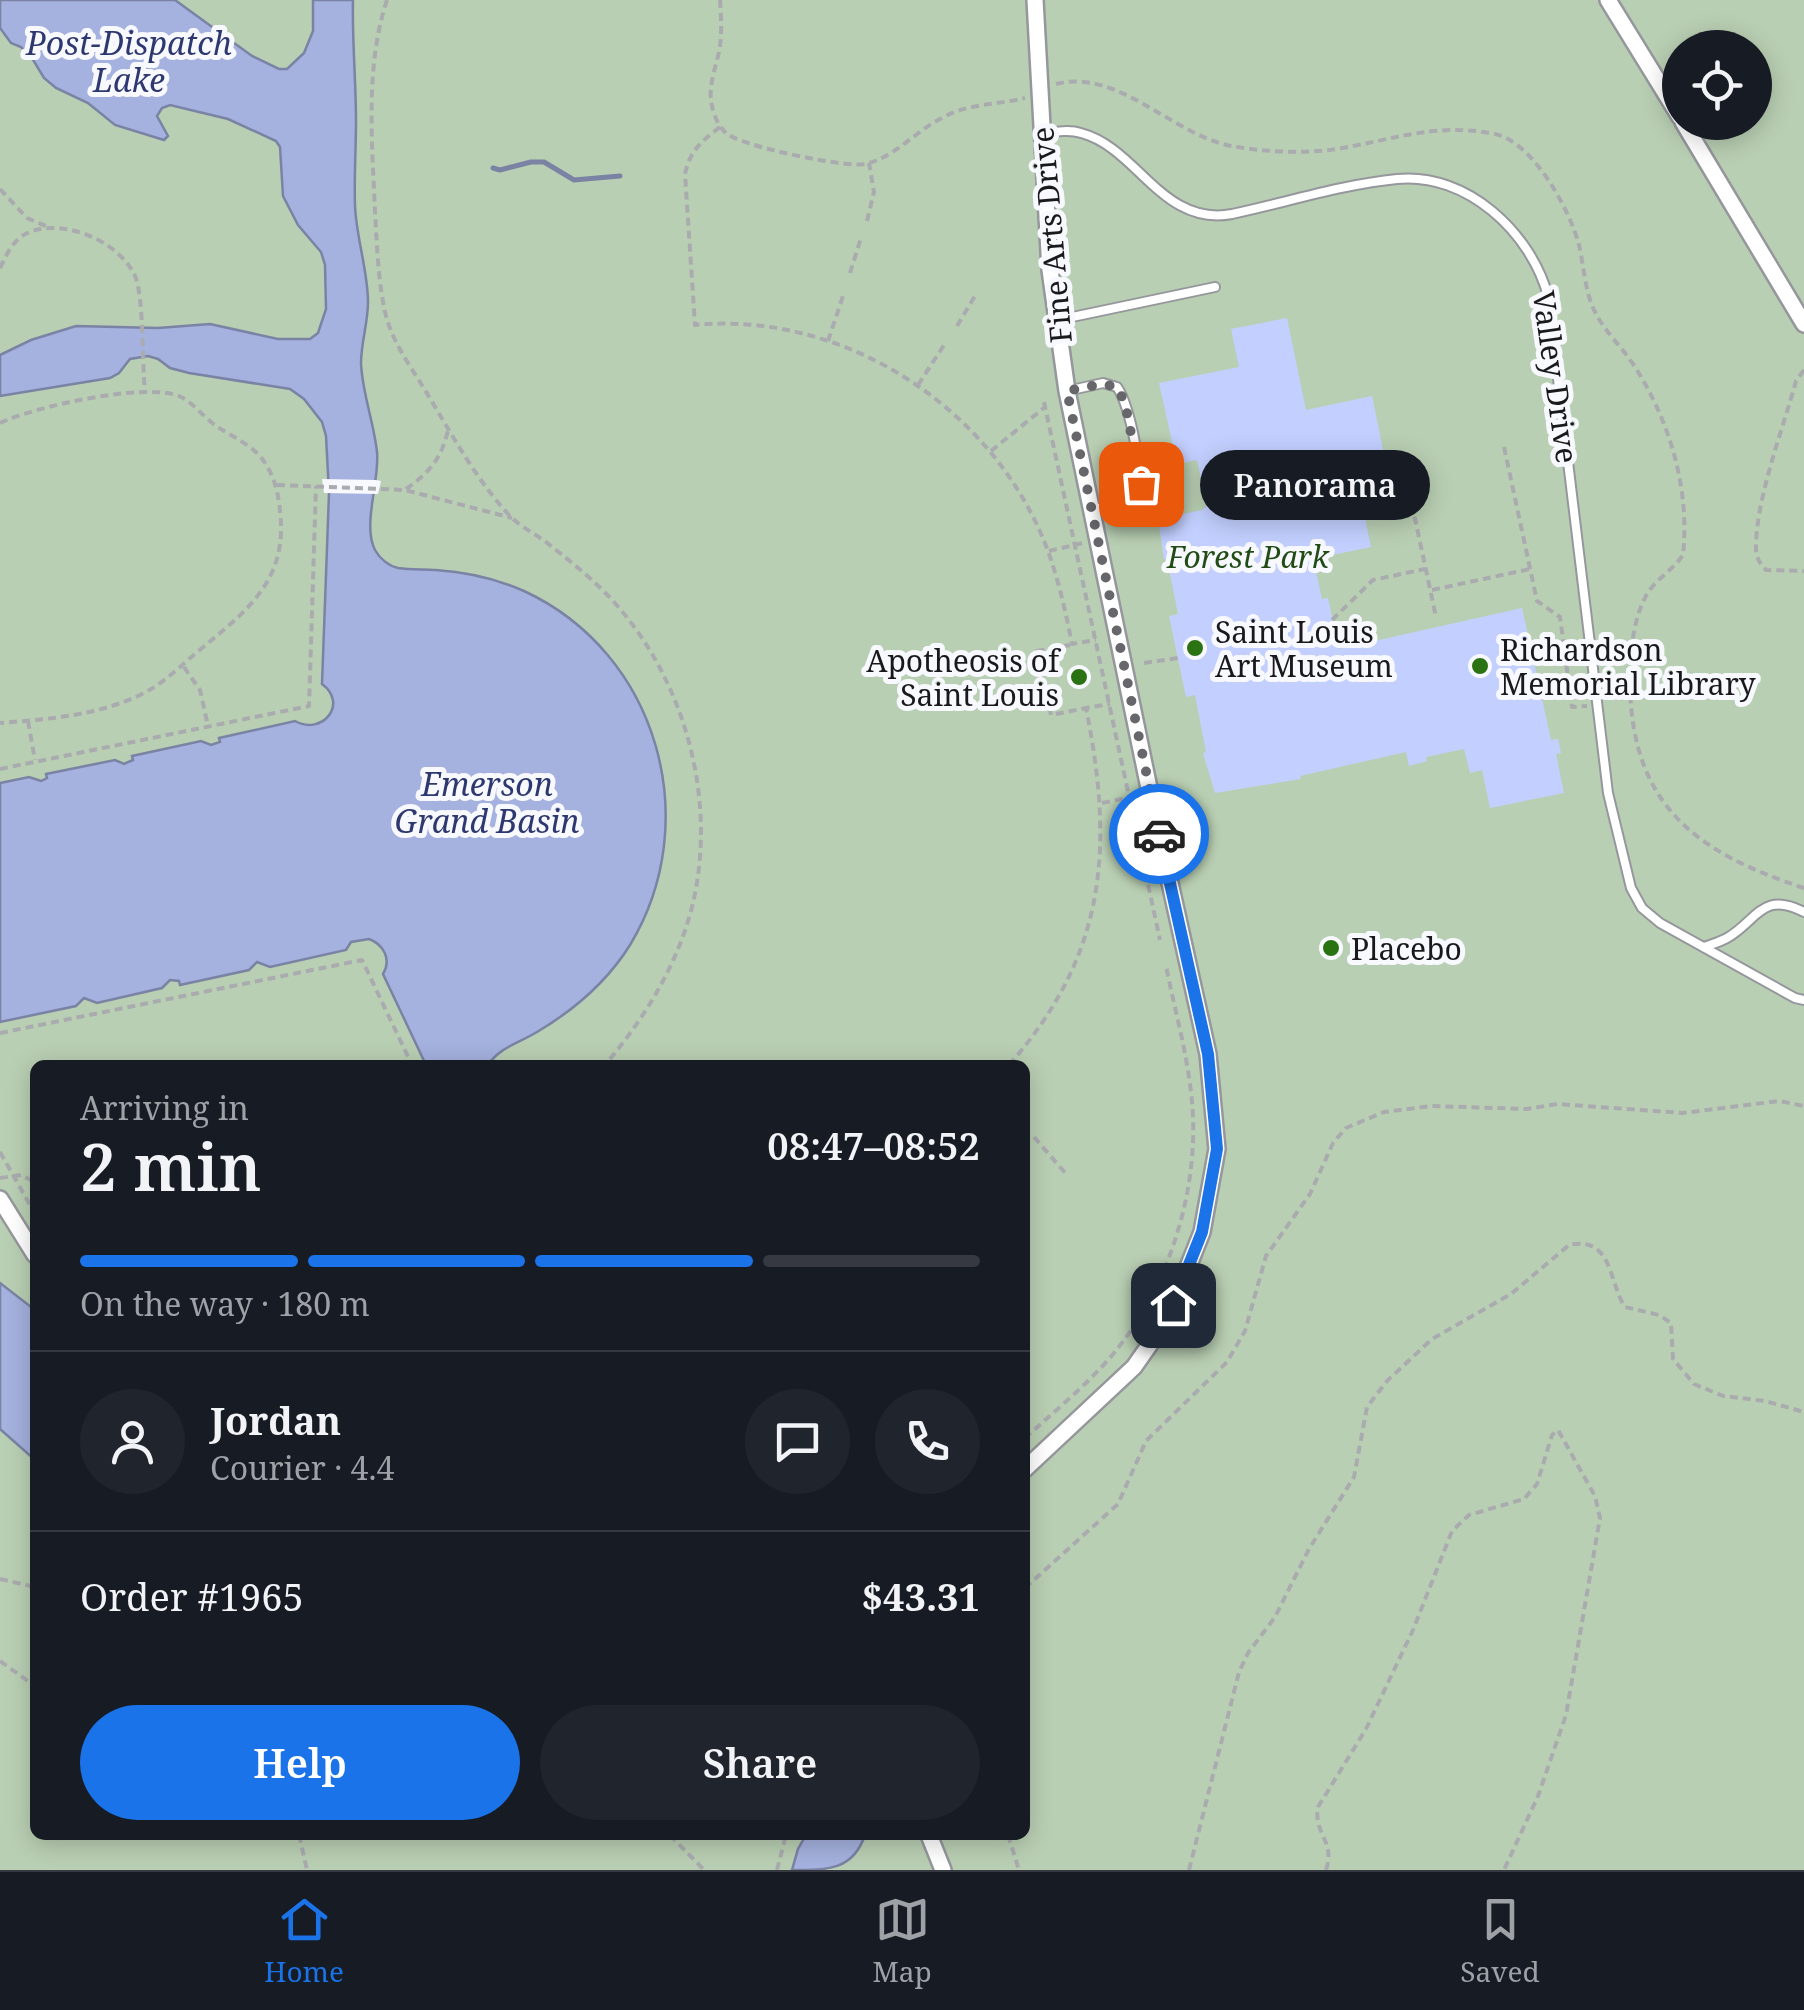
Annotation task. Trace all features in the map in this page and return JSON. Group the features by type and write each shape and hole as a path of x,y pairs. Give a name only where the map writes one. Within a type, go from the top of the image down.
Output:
{"street":[{"name":"Fine Arts Drive","path":"1030,1464 1134,1367 1173,1305 1202,1232 1217,1149 1208,1054 1067,391 1056,320 1035,0"},
{"path":"1608,0 1662,88"},
{"path":"1694,140 1804,324"},
{"path":"0,1199 30,1246"},
{"path":"931,1840 943,1870"}],"lane":[{"name":"Valley Drive","path":"1041,134 1088,135 1171,200 1208,216 1399,178 1437,183 1471,196 1514,230 1536,264 1548,296 1608,793 1624,866 1636,899 1660,923 1804,1000"},
{"path":"1056,320 1215,287"},
{"path":"1067,391 1102,384 1117,387 1125,403 1140,477 1136,497 1091,510"},
{"path":"1704,947 1727,938 1764,907 1792,906 1804,912"}],"path":[{"path":"387,0 379,24 372,140 379,266 386,316 396,341 448,430 512,518 597,584 640,635 684,725 694,769 701,816 692,908 660,989 609,1060"},
{"path":"720,0 721,41 710,93 720,127 746,143 854,166 891,154 942,117 976,105 1023,99"},
{"path":"1056,84 1079,81 1108,86 1170,121 1228,145 1306,151 1406,134 1470,132 1498,134 1531,156 1574,230 1594,312 1643,379 1679,468 1683,555 1647,593 1630,661 1632,712 1642,767 1666,808 1694,836 1745,868 1804,888"},
{"path":"720,127 697,145 688,158 685,174 695,326 739,323 828,341 882,364 950,410 990,451 1022,496 1049,551 1072,644"},
{"path":"867,220 874,192 869,163"},
{"path":"0,188 27,218 99,240 120,254 138,284 145,392"},
{"path":"0,268 14,242 33,230 51,228"},
{"path":"850,273 861,238"},
{"path":"828,341 844,294"},
{"path":"958,326 976,296"},
{"path":"918,385 946,342"},
{"path":"1804,370 1796,381 1764,498 1756,550 1766,570 1804,572"},
{"path":"0,424 65,403 145,392 171,394 184,399 261,457 277,485 282,526 278,559 242,616 201,648 184,668 141,695 113,705 76,716 0,723"},
{"path":"990,451 1044,405 1160,940"},
{"path":"405,490 437,462 448,430"},
{"path":"1504,447 1537,602 1560,617 1572,707 1596,705"},
{"path":"1402,453 1436,616"},
{"path":"277,485 392,488 512,518"},
{"path":"0,769 308,706 318,486"},
{"path":"1049,551 1086,543"},
{"path":"1332,620 1373,580 1426,568"},
{"path":"1430,590 1530,570"},
{"path":"1096,640 1037,651 1051,715 1110,704"},
{"path":"1144,663 1178,658"},
{"path":"184,668 200,690 208,726"},
{"path":"1013,1060 1050,1010 1082,945 1099,881 1102,804 1086,708"},
{"path":"28,721 36,762"},
{"path":"1102,804 1139,795"},
{"path":"0,1033 362,960 410,1060"},
{"path":"1030,1433 1119,1346 1150,1299 1172,1247 1190,1176 1193,1126 1188,1077 1166,966"},
{"path":"1030,1583 1118,1504 1146,1441 1227,1362 1245,1331 1266,1256 1310,1194 1333,1143 1346,1128 1384,1112 1432,1106 1527,1109 1557,1104 1682,1113 1779,1101 1804,1106"},
{"path":"1034,1137 1068,1175"},
{"path":"0,1152 30,1206"},
{"path":"0,1178 21,1175 30,1180"},
{"path":"1189,1870 1239,1672 1248,1652 1275,1616 1309,1549 1354,1476 1368,1406 1387,1380 1448,1327 1504,1298 1569,1245 1579,1242 1596,1250 1610,1264 1625,1307 1660,1314 1670,1322 1673,1359 1694,1384 1723,1396 1765,1401 1804,1412"},
{"path":"1326,1870 1331,1853 1316,1817 1318,1808 1373,1714 1452,1531 1469,1515 1524,1498 1536,1484 1552,1435 1558,1430 1595,1496 1600,1518 1566,1715 1538,1796 1504,1870"},
{"path":"0,1579 30,1586"},
{"path":"0,1660 30,1682"},
{"path":"300,1840 307,1870"},
{"path":"675,1840 704,1870"},
{"path":"777,1870 785,1840"},
{"path":"1010,1840 1019,1870"}],"green space":[{"name":"Forest Park","path":"0,0 1804,0 1804,1870 0,1870"}],"water":[{"name":"Emerson Grand Basin","path":"0,0 175,0 252,56 287,69 304,53 313,31 313,0 353,0 355,205 368,302 361,363 377,452 371,540 379,556 391,566 459,572 503,583 570,619 608,655 636,698 655,745 665,795 664,846 652,897 630,945 577,1005 492,1060 424,1060 383,974 385,953 369,939 351,942 346,950 270,967 257,962 249,970 180,985 179,981 170,980 162,988 97,1003 84,998 76,1006 0,1022 0,783 29,777 41,781 47,778 46,774 115,760 124,764 133,760 132,756 201,741 211,745 220,742 219,738 295,721 314,724 329,716 333,700 322,684 329,493 326,436 322,422 304,399 290,389 189,373 148,356 130,359 110,378 0,396 0,355 76,326 158,328 210,324 278,339 310,339 318,333 326,309 325,265 321,252 298,225 283,196 280,147 276,141 228,119 170,105 157,116 168,136 164,140 115,125 88,103 44,78 32,58 11,43 0,28"},
{"path":"0,1283 30,1306 30,1456 0,1429"},
{"path":"803,1840 863,1840 846,1861 817,1869 792,1870"}],"pier":[{"path":"322,479 381,481 378,494 324,493"}],"building":[{"path":"1287,318 1306,410 1372,396 1384,454 1353,461 1371,547 1313,559 1322,599 1328,598 1339,649 1522,608 1551,740 1558,739 1561,753 1556,754 1564,793 1490,808 1482,770 1470,773 1464,749 1426,757 1427,761 1409,766 1406,752 1300,776 1301,779 1215,793 1203,753 1206,752 1195,695 1186,697 1169,616 1178,614 1158,519 1207,506 1197,460 1177,464 1159,383 1239,367 1231,329"}],"waterway":[{"path":"493,168 544,162 574,180 620,176"}],"way so far":[{"path":"1141,484 1125,403 1117,387 1102,384 1067,391 1159,834"}],"place":[{"name":"Panorama","path":"1141,484"},
{"name":"Saint Louis Art Museum","path":"1195,648"},
{"name":"Richardson Memorial Library","path":"1480,666"},
{"name":"Apotheosis of Saint Louis","path":"1079,677"},
{"name":"Placebo","path":"1331,948"}],"route":[{"path":"1159,834 1208,1054 1217,1149 1202,1232 1173,1305"}],"water label":[{"name":"Post-Dispatch Lake","path":"129,60"}]}
